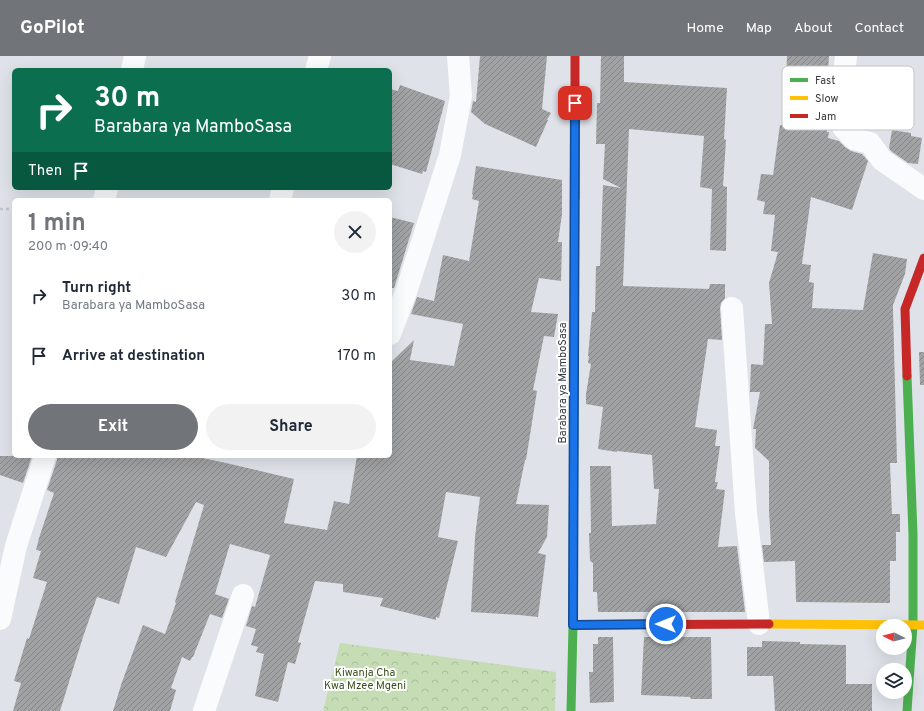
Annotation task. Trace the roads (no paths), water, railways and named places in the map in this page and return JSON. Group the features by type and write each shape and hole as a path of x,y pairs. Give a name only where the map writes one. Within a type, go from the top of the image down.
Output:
{"street":[{"path":"132,68 135,56"},
{"path":"317,68 320,56"},
{"path":"392,329 406,292 450,155 461,96 458,56"},
{"name":"Barabara ya MamboSasa","path":"571,711 573,625 575,56"},
{"path":"845,66 846,56"},
{"path":"846,130 854,139 870,143 882,160 924,189"},
{"path":"907,711 913,625 913,534 905,308 924,258"},
{"path":"732,308 746,513 758,624"},
{"path":"0,619 16,546 44,458"},
{"path":"204,711 244,595"},
{"path":"573,625 924,625"}],"park label":[{"name":"Kiwanja Cha Kwa Mzee Mgeni","path":"365,678"}]}
